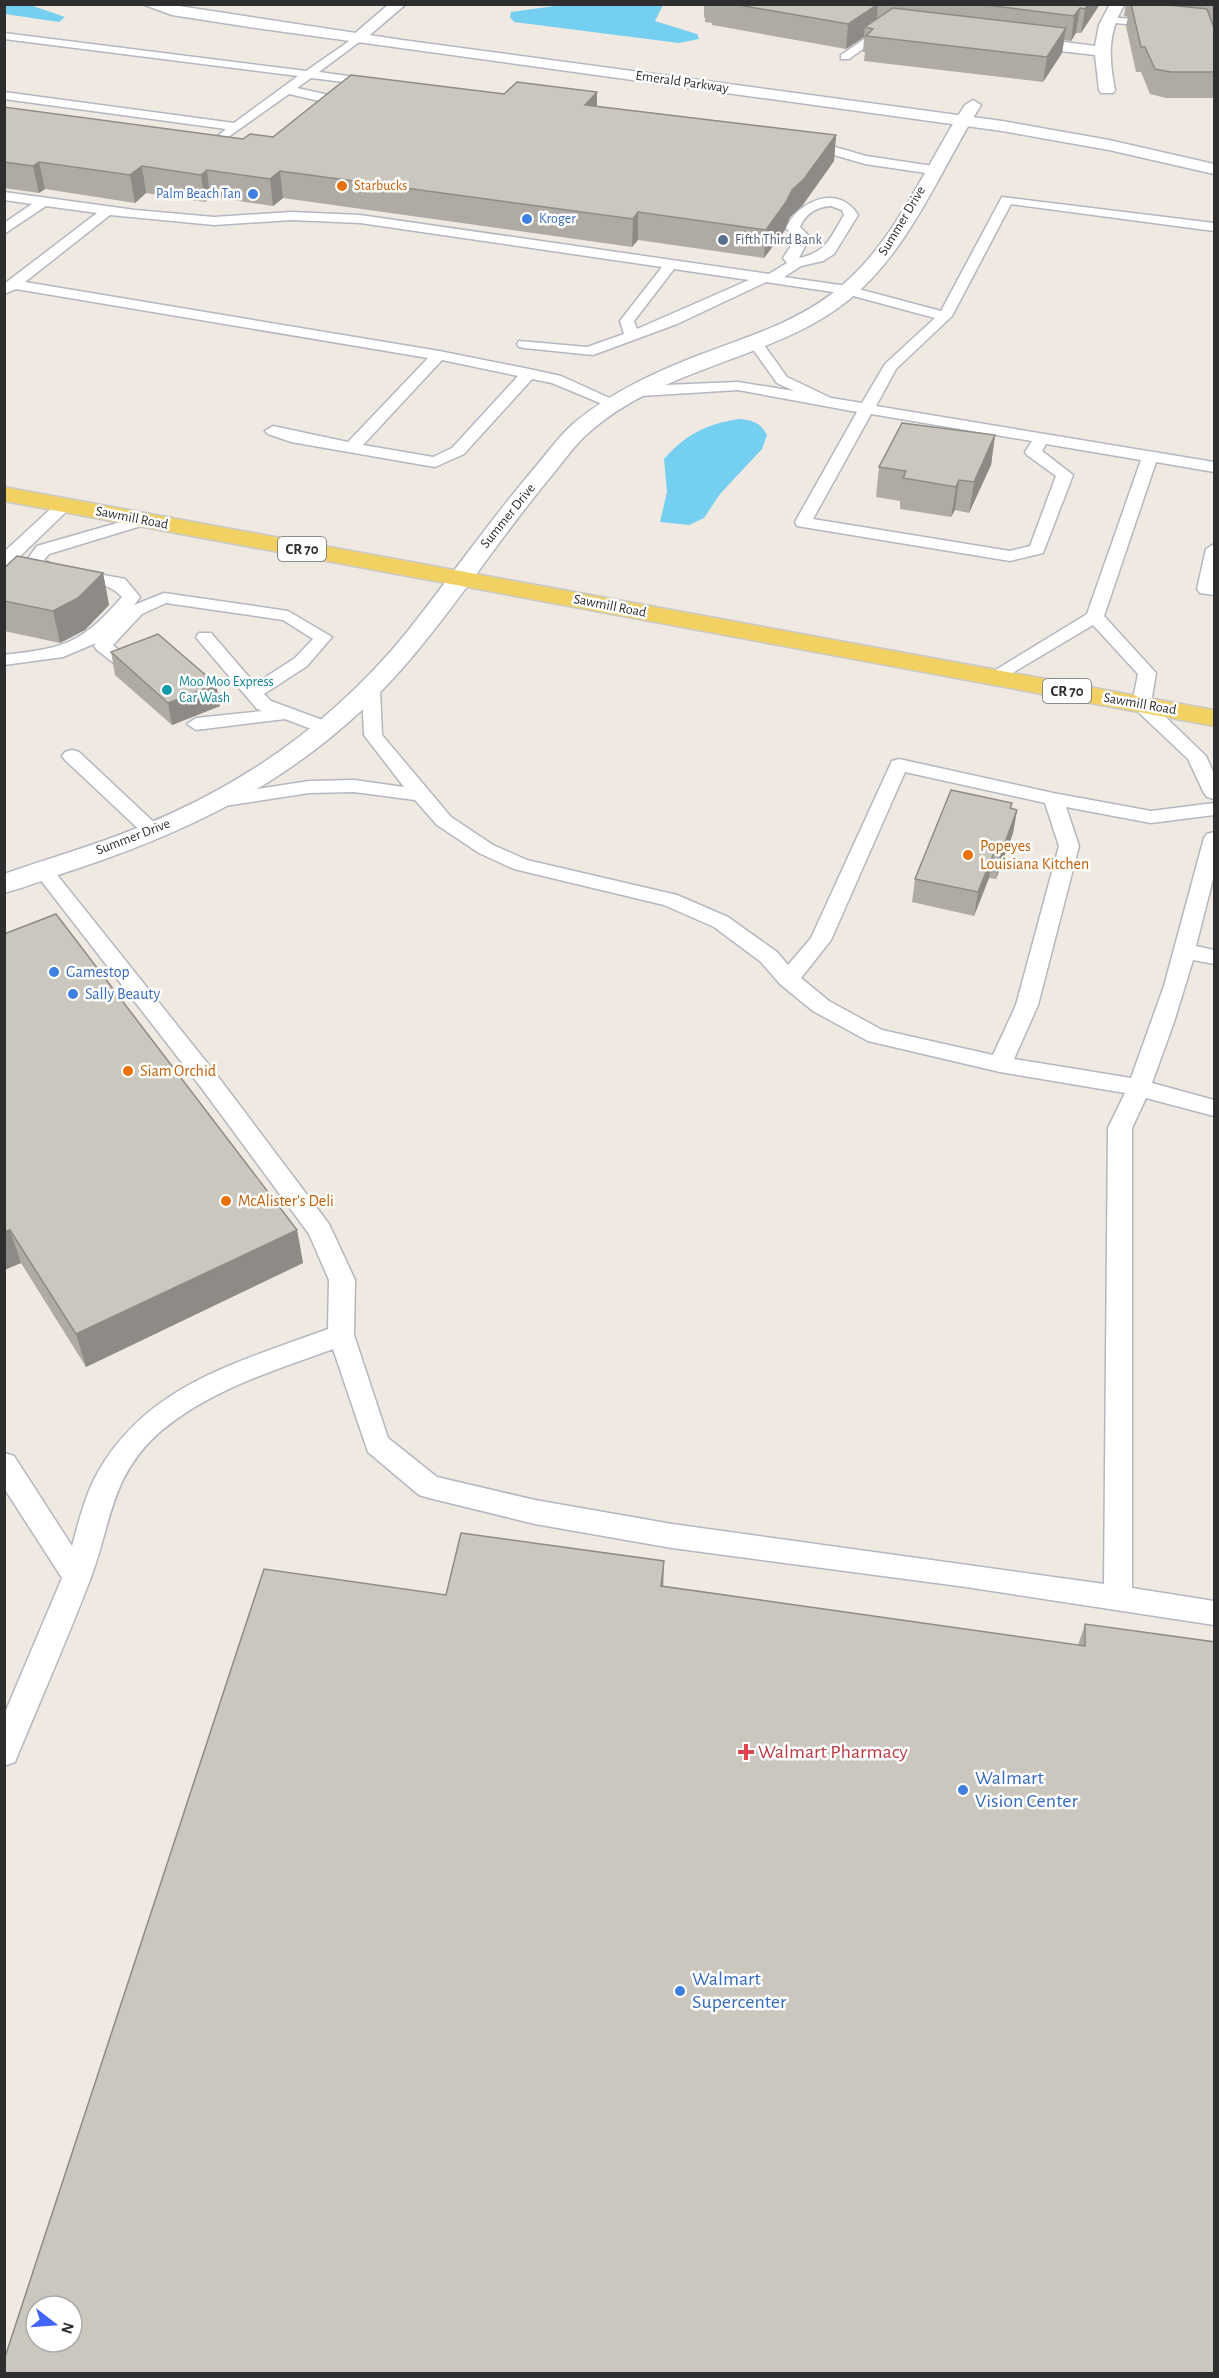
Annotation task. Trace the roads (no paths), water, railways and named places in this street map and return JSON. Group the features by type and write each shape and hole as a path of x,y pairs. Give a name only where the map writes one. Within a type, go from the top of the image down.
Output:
{"main road":[{"name":"Sawmill Road","path":"4,494 1215,718"}],"street":[{"name":"Emerald Parkway","path":"149,4 172,11 358,38 976,111"},
{"name":"Emerald Parkway","path":"219,4 374,27 750,76"},
{"path":"358,38 399,4"},
{"path":"1107,90 1100,51 1108,20 1118,4"},
{"path":"873,21 898,25"},
{"path":"1008,39 1100,51"},
{"name":"Emerald Parkway","path":"950,102 976,111 1215,169"},
{"name":"Summer Drive","path":"4,884 153,832 218,801 258,779 329,729 370,689 514,506 580,429 641,391 687,367 807,318 847,290 881,258 933,170 976,111"}],"lane":[{"path":"1108,20 1215,30"},
{"path":"845,57 898,25"},
{"path":"4,36 392,85"},
{"path":"231,148 212,145 358,38"},
{"path":"286,90 325,97 331,102 307,127"},
{"path":"4,95 237,126"},
{"path":"792,139 865,160 933,170"},
{"path":"4,196 214,221 291,216 360,219 847,290 945,316"},
{"path":"1042,438 1033,452 1065,475 1037,549 1010,556 803,522 890,367 945,316 1007,200 1215,227"},
{"path":"4,230 44,201"},
{"path":"524,344 588,352 672,321 767,279 796,263 818,258 829,251 851,215 850,210 845,206 822,202 810,204 804,209 792,228 803,237 790,258 796,263"},
{"path":"9,288 108,210"},
{"path":"632,336 627,321 670,264"},
{"path":"9,288 439,355 556,379 617,405"},
{"path":"754,341 782,380 827,402"},
{"path":"352,447 439,355"},
{"path":"273,431 291,437 435,462 458,451 529,373"},
{"path":"641,391 738,386 1215,467"},
{"path":"993,677 1095,617 1150,457"},
{"path":"4,562 64,505"},
{"path":"4,660 67,653 89,643 104,630 131,597 119,584 51,570 34,561 44,550 145,520"},
{"path":"1215,549 1206,589 1215,590"},
{"path":"126,664 103,646 136,610 164,598 288,616 322,637 314,651 286,674 254,692"},
{"path":"1095,617 1147,673 1141,704 1196,756 1215,793"},
{"path":"205,637 264,705 329,729"},
{"path":"370,689 374,735 420,795 444,821 486,849 521,865 670,900 721,922 769,957 788,980 820,1006 876,1036 1000,1064 1140,1088 1215,1108"},
{"path":"196,723 286,714"},
{"path":"72,756 153,832"},
{"path":"788,980 820,940 899,765 1053,799 1151,817 1215,809"},
{"path":"218,801 309,787 354,786 420,795"},
{"path":"1000,1064 1027,1005 1070,846 1053,799"},
{"path":"1118,1599 1120,1128 1140,1088 1163,1029 1215,838"},
{"path":"43,870 208,1080 320,1230 342,1280 340,1335 377,1444 429,1487 535,1512 672,1536 966,1575 1215,1613"},
{"path":"1184,951 1215,957"},
{"path":"4,1752 77,1577 107,1481 131,1444 154,1419 205,1385 340,1335"},
{"path":"4,1464 77,1577"}],"water":[{"path":"569,4 663,5 655,21 697,34 699,39 679,43 514,22 510,17 511,12"},
{"path":"4,5 30,5 65,17 59,22 5,14"},
{"path":"738,419 755,422 761,427 767,435 762,449 720,494 704,518 689,525 660,522 667,492 664,459 680,443 697,432 715,424"}],"place":[{"name":"Starbucks","path":"342,186"},
{"name":"Palm Beach Tan","path":"253,194"},
{"name":"Kroger","path":"527,219"},
{"name":"Fifth Third Bank","path":"723,240"},
{"name":"Moo Moo Express Car Wash","path":"167,690"},
{"name":"Popeyes Louisiana Kitchen","path":"968,855"},
{"name":"Gamestop","path":"54,972"},
{"name":"Sally Beauty","path":"73,994"},
{"name":"Siam Orchid","path":"128,1071"},
{"name":"McAlister's Deli","path":"226,1201"},
{"name":"Walmart Pharmacy","path":"746,1752"},
{"name":"Walmart Vision Center","path":"963,1790"},
{"name":"Walmart Supercenter","path":"680,1991"}]}
